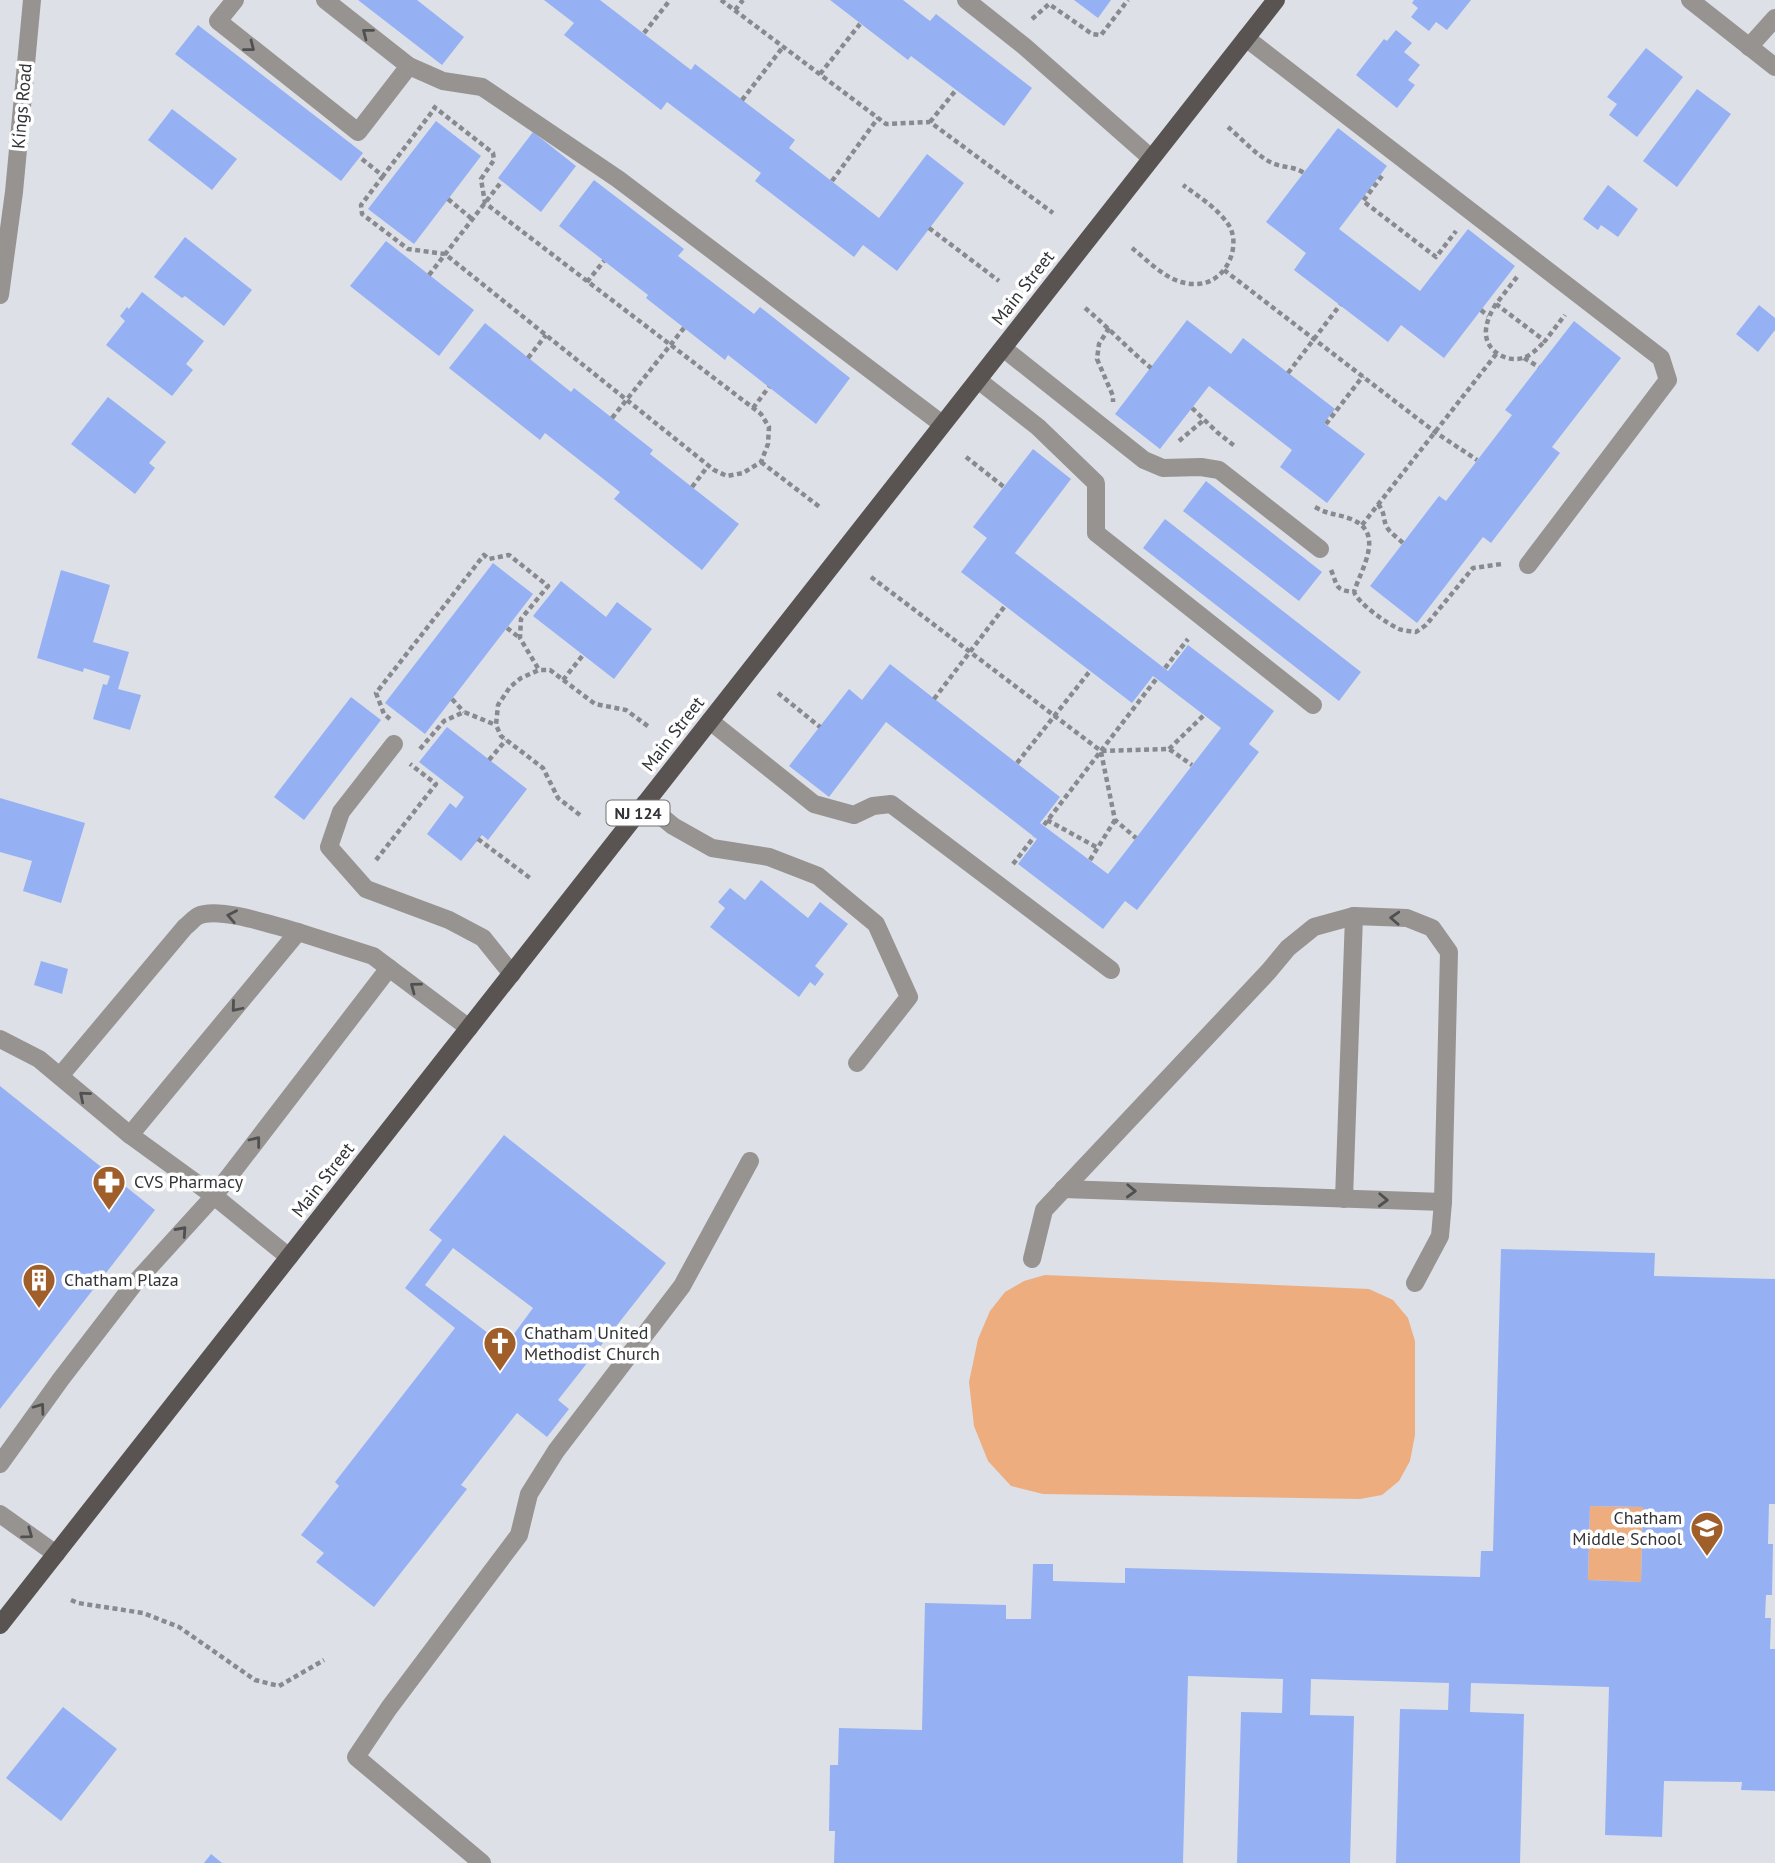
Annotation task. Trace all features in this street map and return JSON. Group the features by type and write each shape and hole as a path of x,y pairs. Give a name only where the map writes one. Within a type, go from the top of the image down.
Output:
{"main road":[{"name":"Main Street","path":"0,1625 1276,0"}],"street":[{"name":"Kings Road","path":"0,295 14,192 32,0"},
{"path":"235,0 218,21 358,132 409,66"},
{"path":"324,0 409,66 443,81 482,87 618,179 942,424"},
{"path":"966,0 1151,158"},
{"path":"1690,0 1775,67"},
{"path":"1749,47 1775,18"},
{"path":"1246,38 1661,358 1668,380 1528,565"},
{"path":"1003,348 1144,460 1163,468 1201,467 1219,470 1320,550"},
{"path":"978,380 1038,426 1097,483 1096,533 1313,705"},
{"path":"710,721 814,804 855,815 873,806 891,804 1111,970"},
{"path":"394,744 341,812 329,847 366,888 449,920 482,939 512,974"},
{"path":"645,803 673,827 712,848 769,858 818,876 876,924 909,997 857,1063"},
{"path":"60,1076 176,938 198,916 212,913 228,914 298,932 373,956 469,1028"},
{"path":"1343,1199 1354,916"},
{"path":"1032,1259 1044,1210 1288,948 1314,927 1354,916 1407,918 1432,928 1449,952 1440,1236 1415,1283"},
{"path":"130,1135 298,932"},
{"path":"0,1464 134,1284 214,1196 389,968"},
{"path":"0,1039 40,1059 130,1135 214,1196 289,1257"},
{"path":"482,1863 356,1757 389,1708 519,1535 529,1494 549,1462 682,1286 750,1161"},
{"path":"1063,1189 1443,1202"},
{"path":"0,1514 56,1554"}],"path":[{"path":"643,33 670,0"},
{"path":"721,0 886,124 930,122 1053,213"},
{"path":"735,10 743,0"},
{"path":"1012,37 1049,4 1092,34 1101,35 1128,0"},
{"path":"820,75 860,24"},
{"path":"742,100 783,47"},
{"path":"409,66 435,108 493,153 494,160 481,179 485,204 761,414 769,427 768,443 761,462 743,473 727,476 713,470 445,254 408,249 362,214 361,205 435,108"},
{"path":"930,122 956,90"},
{"path":"832,181 878,118"},
{"path":"1228,127 1270,162 1297,168 1304,173"},
{"path":"362,159 383,176"},
{"path":"1389,166 1363,201 1436,257 1462,223"},
{"path":"429,275 502,181"},
{"path":"1132,248 1178,282 1196,285 1213,280 1224,270 1232,256 1234,242 1229,225 1217,211 1183,185"},
{"path":"448,199 472,219"},
{"path":"929,228 999,281"},
{"path":"587,282 604,261"},
{"path":"1522,269 1488,316 1485,337 1489,346 1505,358 1524,358 1536,351 1568,311"},
{"path":"1224,270 1435,432 1477,460"},
{"path":"1496,304 1545,341"},
{"path":"1288,373 1340,305"},
{"path":"1085,307 1151,368"},
{"path":"1481,310 1488,316"},
{"path":"612,418 684,328"},
{"path":"1109,328 1099,344 1097,359 1113,396 1112,406"},
{"path":"528,358 546,335"},
{"path":"1362,525 1497,353"},
{"path":"1524,358 1539,367"},
{"path":"1326,424 1363,376"},
{"path":"753,408 769,387"},
{"path":"1173,446 1205,419"},
{"path":"966,457 1004,487"},
{"path":"761,462 821,508"},
{"path":"692,487 708,466"},
{"path":"1378,504 1384,512 1386,526 1403,543"},
{"path":"1320,550 1333,573 1336,585 1344,591 1354,592 1357,598 1394,626 1416,632 1426,625 1473,568 1498,564 1528,565"},
{"path":"393,722 384,714 376,693 484,555 489,559 509,555 548,586 521,619 520,638"},
{"path":"871,577 1101,751 1169,749 1192,765"},
{"path":"934,699 1005,606"},
{"path":"1165,668 1204,618"},
{"path":"507,628 520,638 539,670"},
{"path":"563,680 583,655"},
{"path":"580,815 558,798 543,768 501,736 496,725 498,705 510,687 521,678 539,670 550,670 594,704 626,710 649,727"},
{"path":"1017,763 1090,671"},
{"path":"1098,848 1046,823 1157,678"},
{"path":"778,693 820,727"},
{"path":"452,699 464,712 496,725"},
{"path":"376,860 436,784 409,763 444,721 464,712"},
{"path":"1169,749 1204,715"},
{"path":"489,760 506,740"},
{"path":"1101,751 1115,820 1136,838"},
{"path":"1090,860 1115,820"},
{"path":"997,884 1034,837"},
{"path":"478,839 530,878"},
{"path":"71,1600 78,1604 143,1613 180,1627 255,1680 279,1686 324,1660"}],"shaded area":[{"path":"1045,1275 1369,1289 1393,1300 1408,1318 1415,1341 1415,1435 1410,1461 1399,1481 1382,1495 1360,1499 1043,1494 1011,1486 988,1461 974,1426 969,1382 978,1339 990,1311 1005,1292 1024,1281"},
{"path":"1590,1506 1643,1507 1641,1582 1588,1580"}],"building":[{"path":"358,0 417,0 464,37 442,65"},
{"path":"544,0 600,0 691,70 695,64 795,140 789,148 879,218 927,154 964,183 897,271 863,245 854,257 755,181 761,173 667,102 661,110 564,35 574,23"},
{"path":"830,0 903,0 930,21 936,14 1032,88 1004,126 911,56 908,60"},
{"path":"1074,0 1111,0 1098,18"},
{"path":"1414,0 1471,0 1447,30 1436,22 1429,31 1411,17 1418,8 1412,3"},
{"path":"198,25 363,153 341,181 175,54"},
{"path":"1396,30 1412,43 1404,52 1420,65 1408,80 1415,85 1397,108 1356,75 1384,39 1387,41"},
{"path":"1646,48 1683,77 1637,137 1609,115 1617,104 1607,97"},
{"path":"1697,89 1731,114 1677,187 1643,161"},
{"path":"172,109 237,159 212,190 148,140"},
{"path":"436,121 481,156 414,244 368,209"},
{"path":"1338,128 1387,166 1339,229 1420,291 1468,229 1515,266 1444,358 1401,325 1388,342 1294,270 1306,253 1266,222"},
{"path":"533,132 576,166 541,212 498,178"},
{"path":"594,180 684,249 678,256 754,314 760,307 850,378 816,424 728,355 725,360 646,298 648,295 559,226"},
{"path":"1608,185 1638,209 1618,237 1601,225 1598,230 1583,219"},
{"path":"185,237 252,290 224,326 185,296 182,298 154,277"},
{"path":"386,241 474,310 439,356 350,286"},
{"path":"142,292 204,341 186,364 193,370 172,396 106,345 125,321 120,316"},
{"path":"1759,305 1775,318 1775,330 1758,352 1736,334"},
{"path":"1187,320 1231,354 1243,338 1335,409 1324,423 1365,454 1327,503 1280,467 1292,450 1209,386 1160,449 1115,414"},
{"path":"1574,321 1621,358 1552,447 1560,453 1491,543 1483,537 1417,623 1370,586 1439,496 1446,501 1512,415 1505,410"},
{"path":"485,323 571,392 574,388 653,450 650,454 739,524 702,570 614,499 620,492 545,433 540,440 449,368"},
{"path":"108,397 166,442 149,463 155,468 135,494 71,444"},
{"path":"1033,449 1071,479 1015,553 1168,671 1188,645 1274,711 1249,744 1259,752 1137,910 1125,901 1103,929 1018,864 1037,839 886,722 829,797 789,766 849,689 862,700 890,664 1060,797 1040,823 1108,874 1221,728 1153,676 1132,703 961,572 987,538 973,527"},
{"path":"1206,481 1322,572 1299,601 1183,511"},
{"path":"1165,519 1361,672 1339,701 1143,548"},
{"path":"493,563 533,594 425,734 385,703"},
{"path":"61,570 110,585 93,642 129,652 118,689 141,695 130,730 93,719 103,684 107,685 110,676 84,668 83,672 37,658"},
{"path":"561,581 606,617 617,602 652,629 614,679 533,616"},
{"path":"351,697 381,720 304,820 274,797"},
{"path":"447,727 527,789 488,840 482,835 461,861 427,834 450,803 456,808 464,797 419,762"},
{"path":"0,798 85,823 61,903 23,891 32,861 0,852"},
{"path":"761,880 808,918 820,902 848,924 815,966 824,974 815,986 810,982 799,997 710,927 725,908 718,902 730,888 745,900"},
{"path":"41,961 68,969 62,994 34,985"},
{"name":"Chatham Plaza","path":"0,1086 155,1210 0,1409"},
{"name":"Chatham United Methodist Church","path":"504,1135 666,1263 558,1400 569,1409 547,1437 517,1413 461,1485 467,1489 374,1607 316,1562 324,1553 301,1535 339,1486 335,1482 455,1328 405,1288 442,1240 429,1230","holes":["453,1248 533,1308 505,1346 425,1285"]},
{"name":"Chatham Middle School","path":"1501,1249 1655,1253 1654,1276 1775,1279 1775,1504 1769,1504 1768,1544 1773,1544 1772,1595 1766,1595 1765,1618 1771,1618 1770,1649 1775,1649 1775,1791 1741,1790 1742,1782 1664,1781 1662,1837 1605,1835 1609,1687 1471,1683 1470,1712 1524,1714 1520,1863 1396,1863 1400,1709 1448,1710 1449,1683 1311,1679 1310,1715 1354,1716 1350,1863 1237,1863 1241,1712 1282,1713 1283,1679 1188,1676 1183,1863 834,1863 835,1831 829,1831 830,1765 838,1765 839,1728 922,1730 925,1603 1006,1605 1006,1619 1031,1619 1033,1564 1053,1564 1053,1581 1125,1583 1125,1568 1480,1577 1481,1551 1493,1551","holes":["1590,1506 1643,1507 1641,1582 1588,1580"]},
{"path":"63,1707 117,1749 61,1821 6,1778"},
{"path":"211,1854 222,1863 204,1863"}],"place":[{"name":"CVS Pharmacy","path":"109,1212"},
{"name":"Chatham Plaza","path":"39,1310"},
{"name":"Chatham United Methodist Church","path":"500,1373"},
{"name":"Chatham Middle School","path":"1707,1558"}]}
